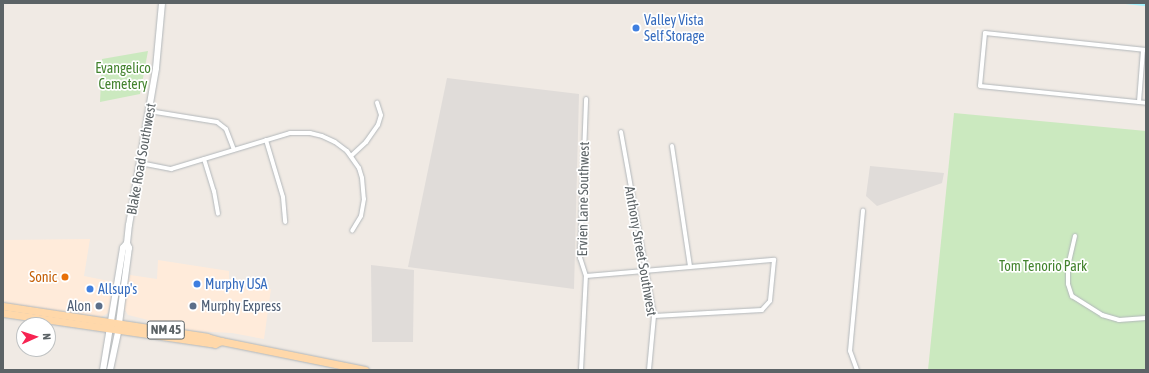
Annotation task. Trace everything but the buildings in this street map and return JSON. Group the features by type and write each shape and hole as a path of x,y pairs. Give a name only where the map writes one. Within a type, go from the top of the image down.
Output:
{"main road":[{"name":"Blake Road Southwest","path":"110,370 118,331 129,248 127,243 156,68 162,3"},
{"name":"Blake Road Southwest","path":"103,370 123,248 127,243"},
{"name":"NM 45","path":"3,306 119,322 216,338 221,341 365,370"},
{"path":"3,314 215,344 221,341"}],"street":[{"path":"1139,102 1144,50 985,33 980,86 1146,103"},
{"name":"Ervien Lane Southwest","path":"581,370 586,276 580,258 586,99"},
{"path":"351,156 366,142 378,125 380,115 377,103"},
{"path":"149,111 217,122 226,129 234,150"},
{"name":"Anthony Street Southwest","path":"621,132 654,316 649,370"},
{"path":"140,163 171,169 290,133 310,133 335,142 351,156 359,168 364,187 361,216 352,231"},
{"path":"266,140 283,197 285,222"},
{"path":"672,146 690,267"},
{"path":"204,159 214,192 218,214"},
{"path":"857,370 850,351 863,211"},
{"path":"1075,236 1068,266 1068,284 1072,296 1102,315 1119,320 1146,318"},
{"path":"586,276 774,260 770,301 762,310 654,316"}],"shaded area":[{"path":"447,78 579,94 574,289 408,267"},
{"path":"870,166 944,173 942,183 877,206 866,196"},
{"path":"90,239 84,276 114,282 108,313 99,318 3,303 3,240"},
{"path":"158,260 229,271 229,285 271,289 264,339 232,333 192,331 128,315 124,308 130,275 157,279"},
{"path":"371,265 414,270 413,342 372,342"}],"green space":[{"name":"Evangelico Cemetery","path":"148,51 140,94 100,102 102,59"},
{"name":"Tom Tenorio Park","path":"954,113 1146,131 1146,370 928,370"}],"waterway":[{"path":"1126,3 1146,5"}],"place":[{"name":"Valley Vista Self Storage","path":"636,28"},
{"name":"Sonic","path":"65,277"},
{"name":"Murphy USA","path":"197,284"},
{"name":"Allsup's","path":"90,289"},
{"name":"Alon","path":"99,306"},
{"name":"Murphy Express","path":"193,306"}]}
